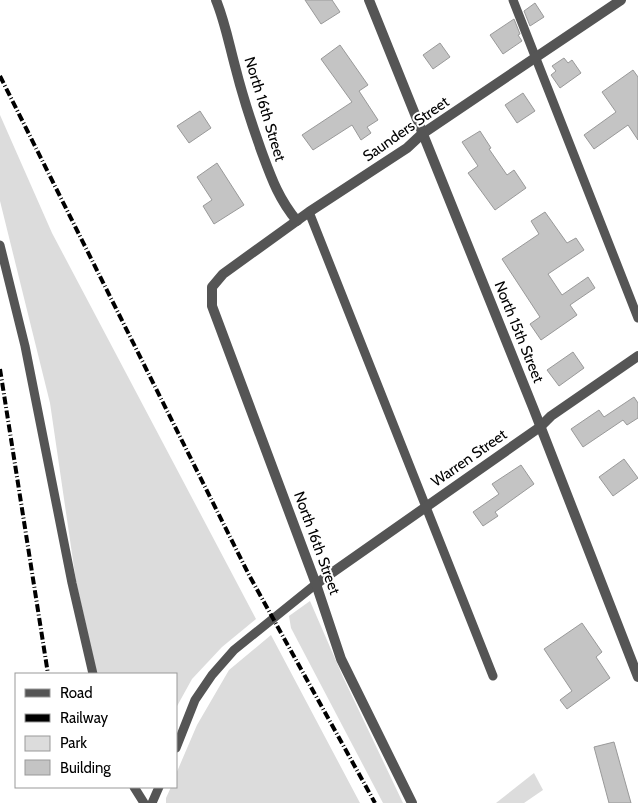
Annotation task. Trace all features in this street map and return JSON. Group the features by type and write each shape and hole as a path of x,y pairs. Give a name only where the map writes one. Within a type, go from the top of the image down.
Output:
{"street":[{"name":"North 16th Street","path":"216,0 229,38 247,109 273,183 284,205 297,221"},
{"name":"North 15th Street","path":"369,0 638,677"},
{"name":"Saunders Street","path":"212,287 223,274 297,221 407,148 422,134 621,0"},
{"name":"North 16th Street","path":"212,287 212,306 316,584 341,659 412,803"},
{"name":"Warren Street","path":"316,584 638,356"}],"lane":[{"path":"512,0 638,318"},
{"path":"310,212 493,676"},
{"path":"0,245 25,346 72,583 93,673"},
{"path":"178,743 195,700 212,675 234,650 316,584"},
{"path":"135,788 144,803"},
{"path":"152,803 159,788"}],"green space":[{"path":"0,115 52,233 256,619 222,647 192,679 178,704 178,673 97,673 76,581 50,403 0,201"},
{"path":"310,601 343,677 403,803 383,803 291,628 289,616"},
{"path":"271,635 360,803 166,803 171,788 178,788 178,769 197,725 229,670"},
{"path":"534,773 543,790 524,803 496,803"}],"building":[{"path":"305,0 332,0 340,12 321,24"},
{"path":"535,3 544,17 530,26 524,11"},
{"path":"514,19 520,34 518,35 522,41 503,54 490,35"},
{"path":"440,43 450,57 433,69 423,55"},
{"path":"340,45 368,85 359,91 378,120 367,127 371,133 361,140 352,125 313,150 302,135 352,102 321,59"},
{"path":"564,58 568,63 572,60 581,73 560,88 551,75 556,71 552,66"},
{"path":"633,70 638,77 638,140 628,125 594,149 584,135 616,112 602,92"},
{"path":"523,93 535,111 517,123 505,105"},
{"path":"200,111 211,128 189,143 177,126"},
{"path":"480,131 491,148 489,149 507,175 514,170 526,188 495,210 468,173 478,166 462,142"},
{"path":"217,163 244,205 214,224 203,206 212,200 197,177"},
{"path":"545,212 567,243 576,238 584,250 548,274 562,295 588,277 595,288 570,305 577,315 541,340 530,324 540,317 502,259 539,234 531,221"},
{"path":"573,352 584,368 559,386 547,370"},
{"path":"634,397 638,403 638,418 627,425 623,420 583,447 571,429 599,410 604,417"},
{"path":"624,459 638,478 613,496 599,477"},
{"path":"521,465 534,484 495,512 498,516 483,526 473,512 499,494 492,484"},
{"path":"582,623 602,652 596,657 610,678 567,709 560,700 572,691 544,649"},
{"path":"614,742 631,803 609,803 594,747"}],"railway":[{"path":"0,76 249,575 375,803"},
{"path":"0,369 48,673"}]}
